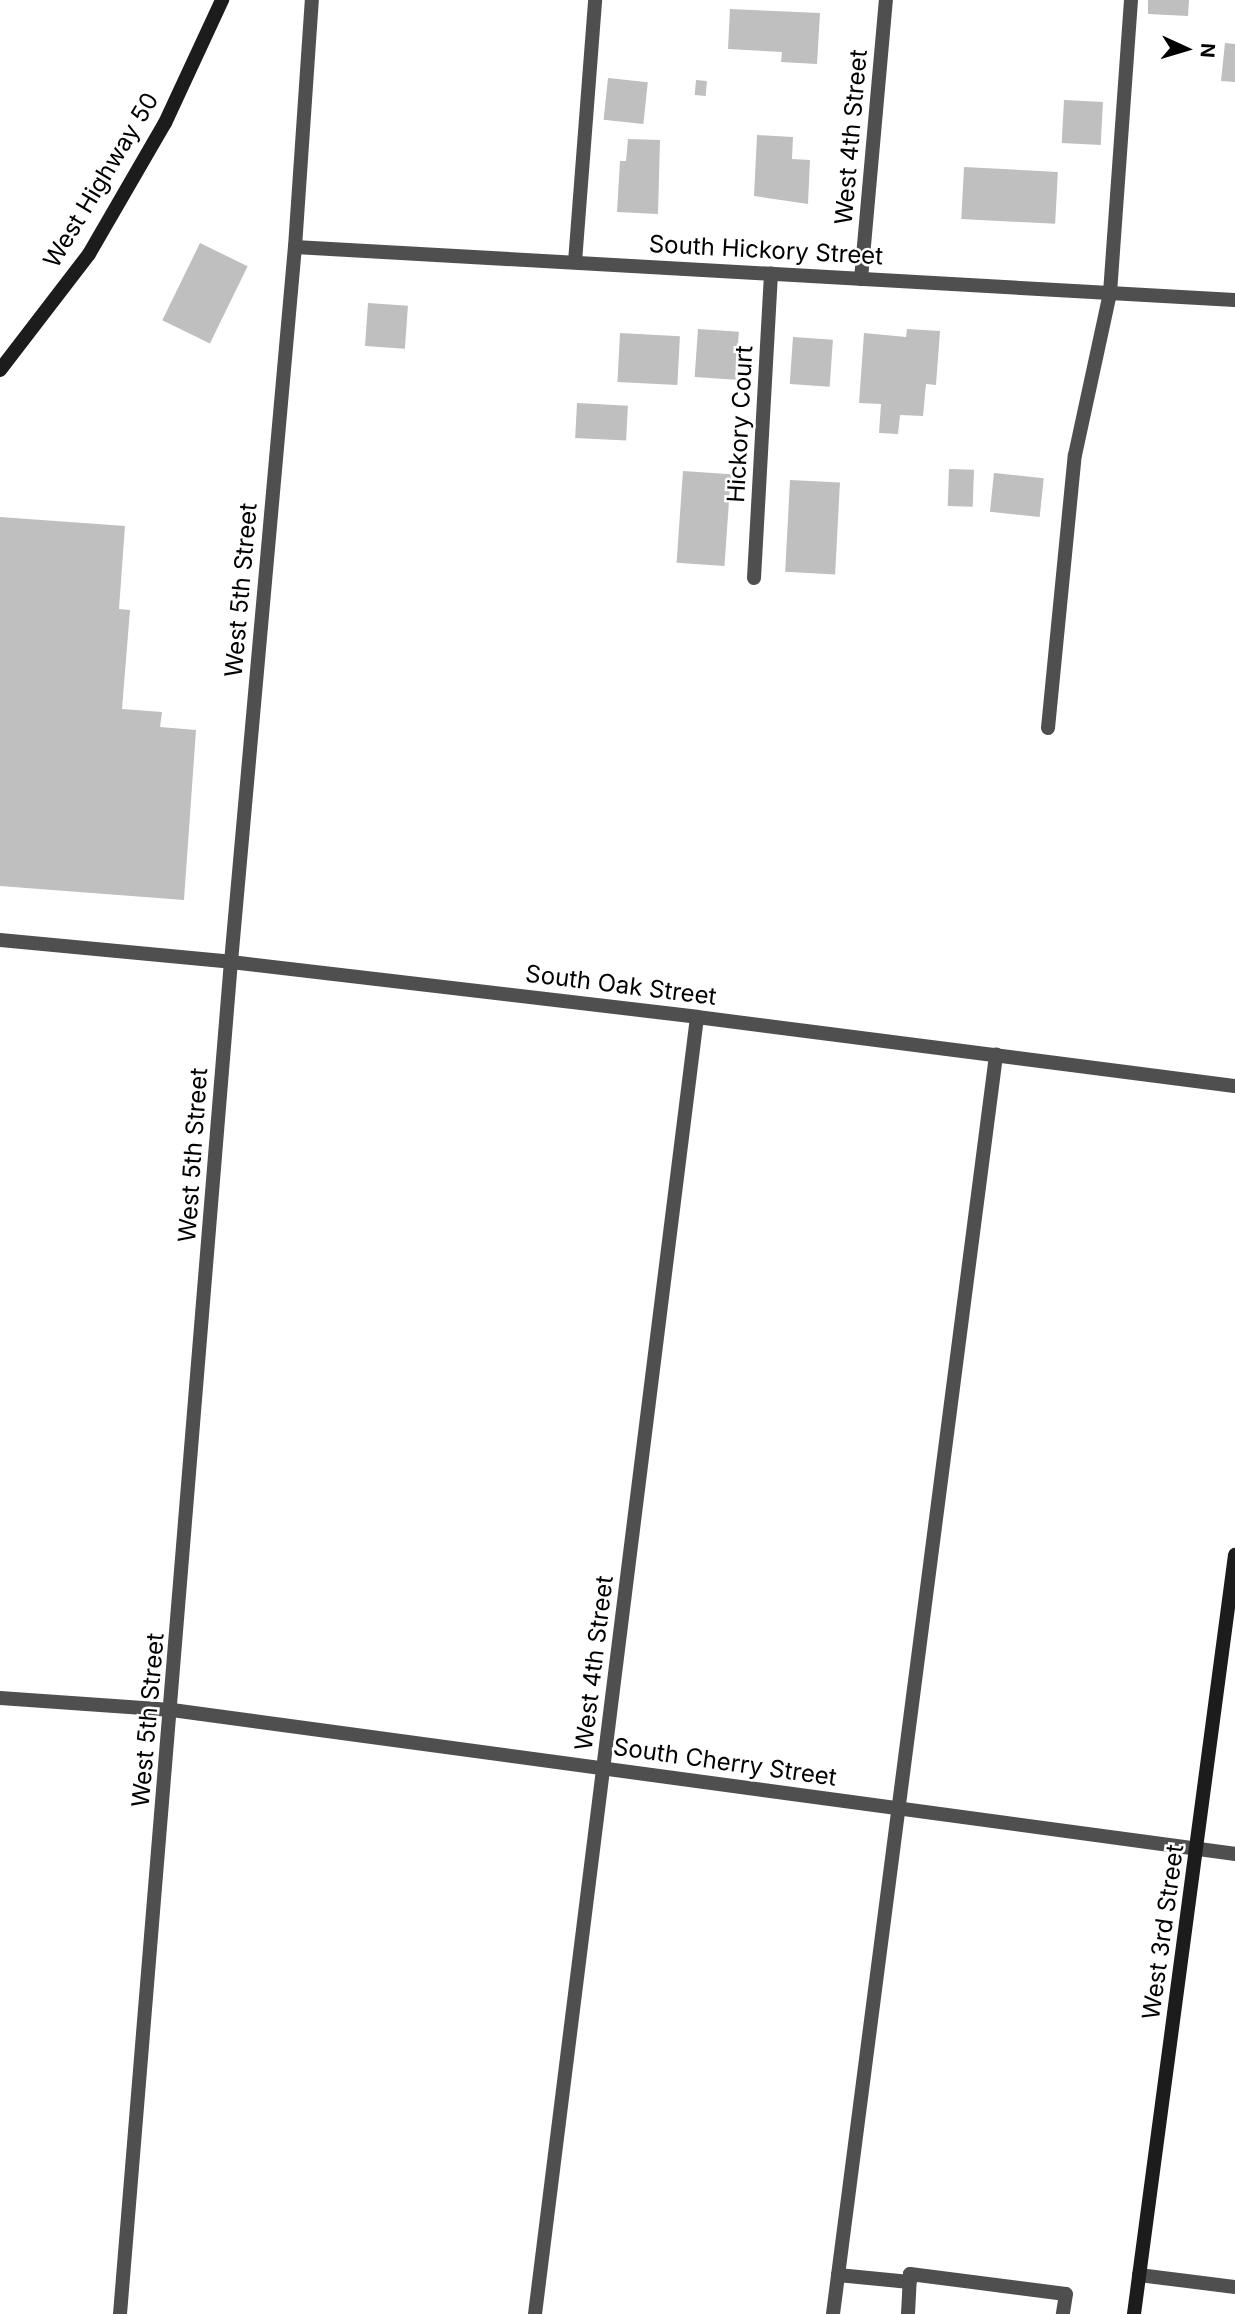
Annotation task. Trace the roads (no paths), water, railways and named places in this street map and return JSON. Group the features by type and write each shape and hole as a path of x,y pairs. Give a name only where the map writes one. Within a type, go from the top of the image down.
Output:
{"street":[{"name":"West Highway 50","path":"0,370 89,254 165,122 222,0"},
{"name":"West 5th Street","path":"120,2314 172,1710 231,962 295,247 312,0"},
{"path":"575,262 595,0"},
{"name":"West 4th Street","path":"861,279 886,0"},
{"path":"1048,728 1075,455 1110,293 1131,0"},
{"name":"South Hickory Street","path":"295,247 1235,300"},
{"name":"Hickory Court","path":"754,578 771,273"},
{"name":"South Oak Street","path":"0,940 231,962 697,1017 1235,1086"},
{"name":"West 4th Street","path":"535,2314 697,1017"},
{"path":"833,2314 996,1055"},
{"name":"West 3rd Street","path":"1134,2314 1235,1555"},
{"name":"South Cherry Street","path":"0,1698 172,1710 1235,1854"},
{"path":"908,2314 910,2274 1066,2294 1063,2314"},
{"path":"838,2275 910,2282"},
{"path":"1139,2275 1235,2287"}]}
